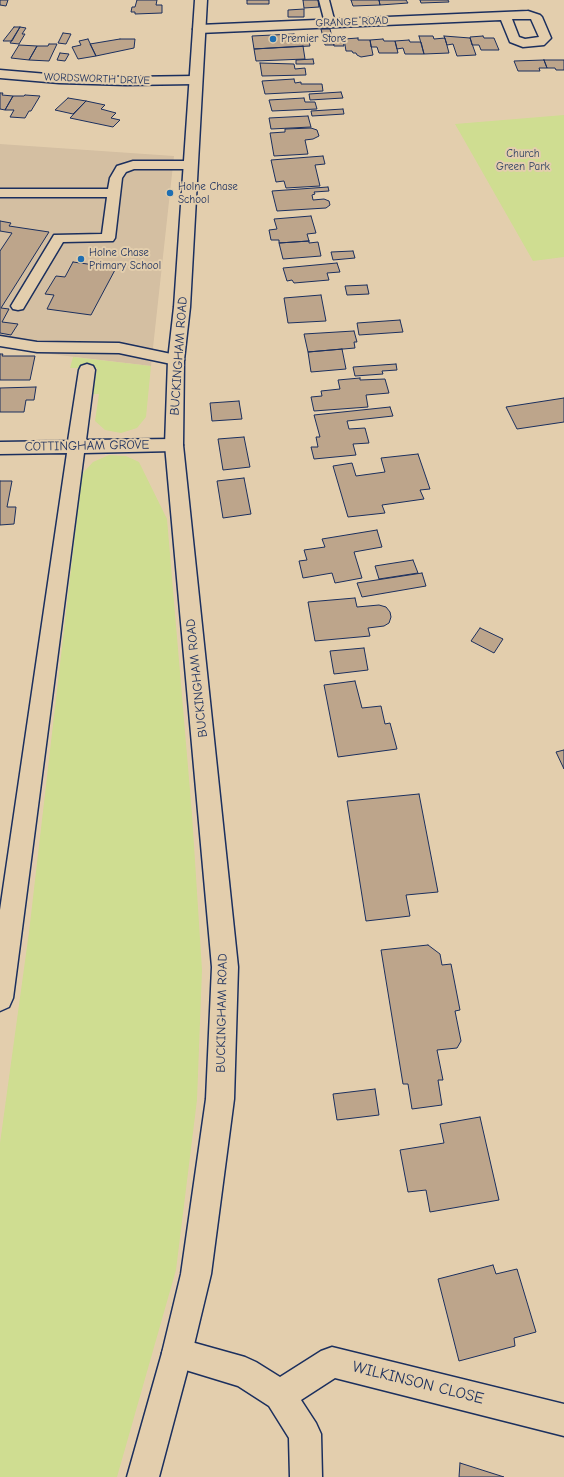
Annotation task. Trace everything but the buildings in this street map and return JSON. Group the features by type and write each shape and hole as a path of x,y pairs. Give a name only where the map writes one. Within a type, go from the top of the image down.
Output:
{"street":[{"name":"BUCKINGHAM ROAD","path":"143,1477 177,1353 196,1274 220,1099 225,967 174,444 176,360 182,307 201,0"},
{"name":"GRANGE ROAD","path":"199,29 505,16"},
{"name":"WORDSWORTH DRIVE","path":"0,74 59,79 195,80"},
{"path":"0,998 75,446 87,370"},
{"name":"COTTINGHAM GROVE","path":"0,448 174,444"},
{"path":"177,1353 246,1373 280,1395 305,1434 306,1477"},
{"name":"WILKINSON CLOSE","path":"280,1395 332,1362 564,1420"}],"lane":[{"path":"324,0 330,23"},
{"path":"18,306 59,238 108,238 116,178 121,169 133,165 190,165"},
{"path":"0,193 114,194"},
{"path":"0,341 37,347 119,348 176,360"}],"shaded area":[{"name":"Holne Chase Primary School","path":"0,144 174,156 151,366 0,348"}],"green space":[{"name":"Church Green Park","path":"564,115 564,257 533,261 455,124"},
{"path":"73,357 151,366 146,417 137,428 121,433 105,430 95,421 99,394 93,394 97,368 70,368"},
{"path":"109,455 126,456 139,462 167,519 192,814 202,970 197,1100 176,1270 117,1477 0,1477 0,1143 29,932 82,474 93,462"}],"place":[{"name":"Premier Store","path":"273,39"},
{"name":"Holne Chase School","path":"170,193"},
{"name":"Holne Chase Primary School","path":"81,259"}]}
